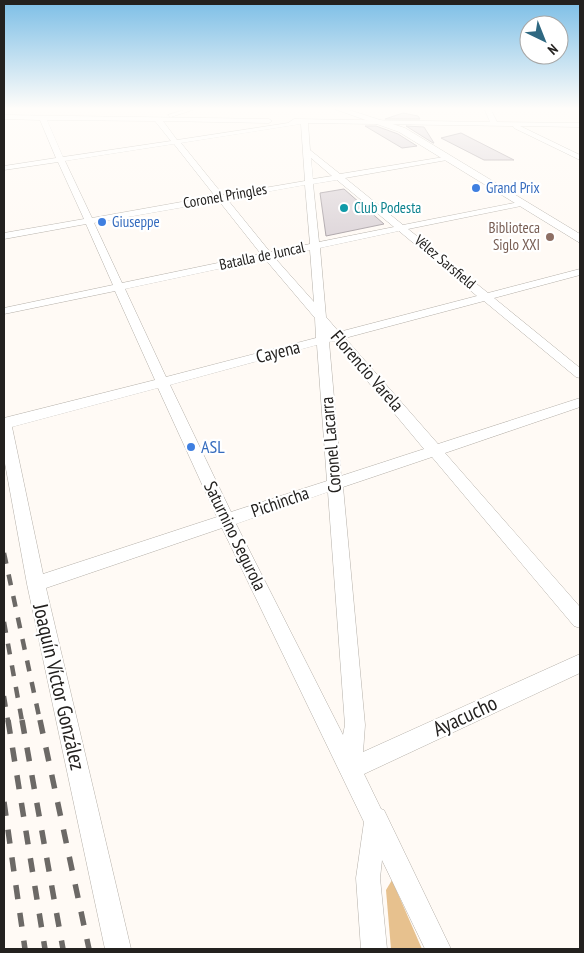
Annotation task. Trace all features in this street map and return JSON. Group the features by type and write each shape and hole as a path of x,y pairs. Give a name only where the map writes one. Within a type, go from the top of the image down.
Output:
{"main road":[{"path":"438,152 580,239"},
{"path":"451,152 580,228"}],"street":[{"name":"Saturnino Segurola","path":"58,152 227,520 376,818 438,949"},
{"path":"4,168 107,152"},
{"name":"Florencio Varela","path":"182,152 319,315"},
{"name":"Coronel Lacarra","path":"308,152 319,315 329,339 335,482 355,725 350,769"},
{"name":"Vélez Sarsfield","path":"309,152 580,374"},
{"path":"568,152 580,158"},
{"name":"Coronel Pringles","path":"4,236 447,158"},
{"name":"Batalla de Juncal","path":"4,311 521,203"},
{"name":"Cayena","path":"4,424 580,272"},
{"name":"Florencio Varela","path":"329,339 434,449 580,620"},
{"name":"Pichincha","path":"36,584 335,482 580,402"},
{"name":"Joaquín Víctor González","path":"4,424 36,584 118,949"},
{"name":"Ayacucho","path":"350,769 580,663"},
{"path":"374,949 368,878 376,818"}],"shaded area":[{"path":"392,880 422,949 391,949 386,890"}],"building":[{"path":"469,152 499,152 514,160 484,160"},
{"name":"Club Podesta","path":"344,189 384,224 326,236 320,193"}],"railway":[{"path":"4,553 40,721"},
{"path":"4,622 22,721"},
{"path":"4,696 8,721"},
{"path":"8,720 45,949"},
{"path":"22,720 63,949"},
{"path":"40,720 89,949"},
{"path":"4,802 25,949"}],"place":[{"name":"Grand Prix","path":"476,188"},
{"name":"Club Podesta","path":"344,208"},
{"name":"Giuseppe","path":"102,222"},
{"name":"Biblioteca Siglo XXI","path":"550,237"},
{"name":"ASL","path":"191,447"}]}
